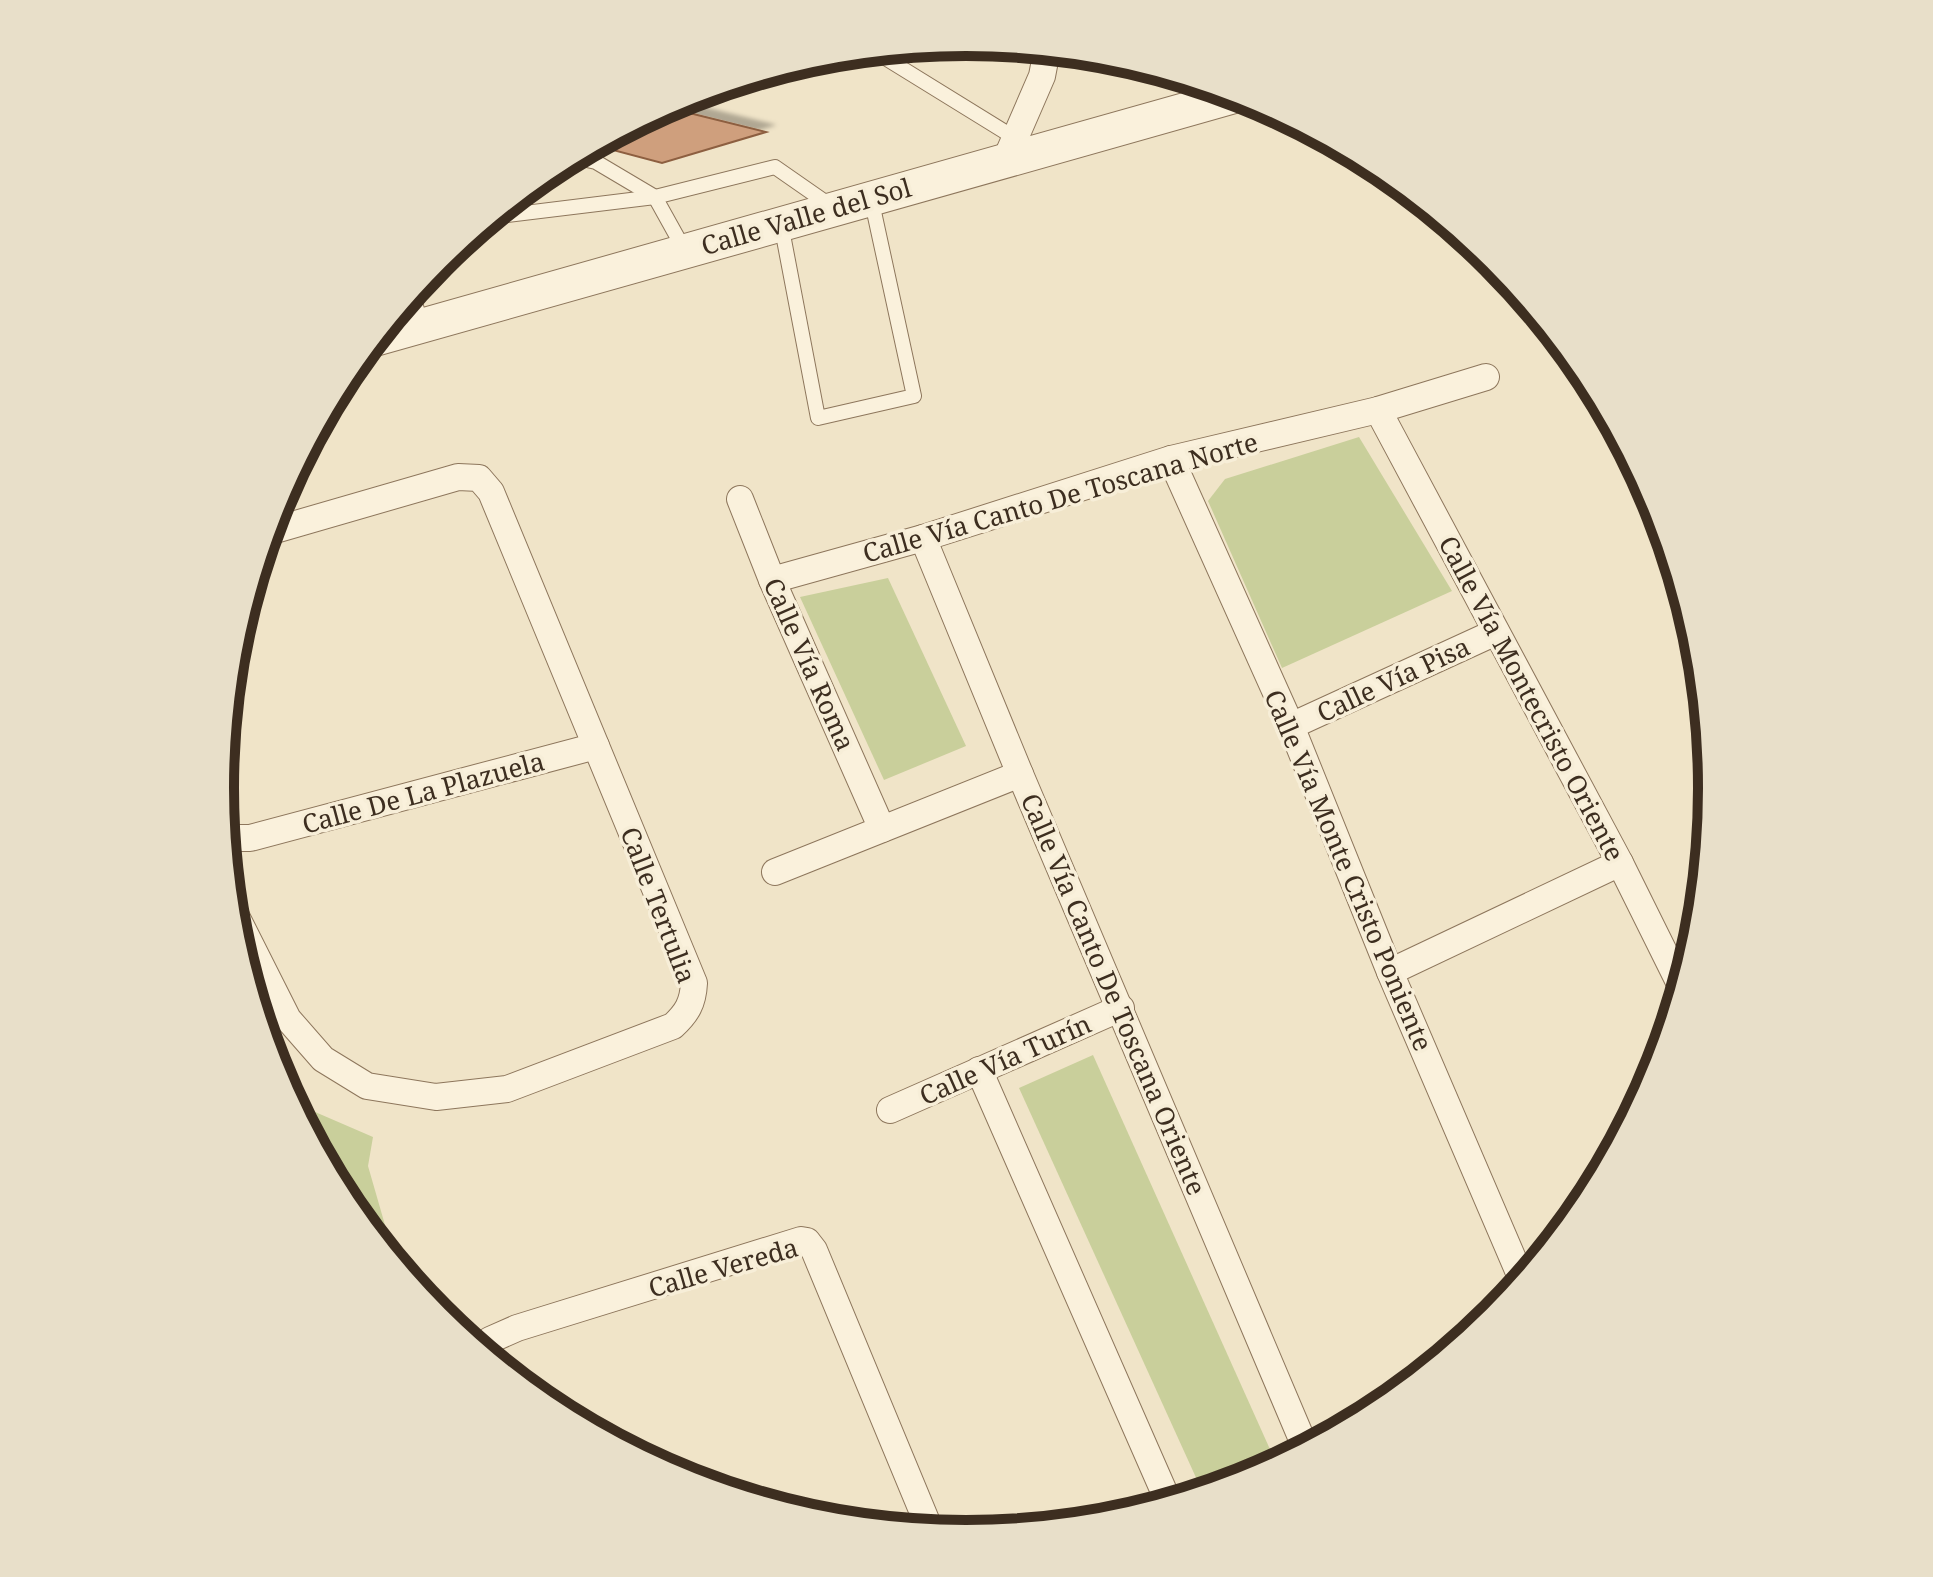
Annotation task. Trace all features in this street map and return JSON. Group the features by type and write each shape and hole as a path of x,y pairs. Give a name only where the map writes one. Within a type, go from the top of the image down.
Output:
{"street":[{"path":"1010,149 1042,76 1045,61"},
{"name":"Calle Valle del Sol","path":"417,309 685,251 871,198 1010,149 1216,100"},
{"name":"Calle Vía Canto De Toscana Norte","path":"772,580 923,538 1171,459 1378,410 1486,377"},
{"name":"Calle Vía Montecristo Oriente","path":"1378,410 1620,863 1675,974"},
{"name":"Calle Vía Monte Cristo Poniente","path":"1171,459 1291,726 1390,972 1518,1270"},
{"name":"Calle Tertulia","path":"252,947 288,1019 323,1059 367,1086 436,1097 507,1089 649,1037 673,1026 686,1014 693,1000 694,983 491,492 479,478 458,477 283,528"},
{"name":"Calle Vía Roma","path":"740,499 772,580 882,829"},
{"name":"Calle Vía Canto De Toscana Oriente","path":"923,538 1302,1439"},
{"name":"Calle Vía Pisa","path":"1291,726 1496,632"},
{"name":"Calle De La Plazuela","path":"237,838 596,746"},
{"path":"775,872 1020,774"},
{"path":"1390,972 1620,863"},
{"name":"Calle Vía Turín","path":"890,1110 1121,1008"},
{"path":"979,1070 1165,1493"},
{"name":"Calle Vereda","path":"488,1342 517,1328 801,1240 807,1241 814,1250 926,1519"}],"lane":[{"path":"887,61 1010,149"},
{"path":"589,161 655,197 685,251"},
{"path":"512,215 655,197 775,167 835,208"},
{"path":"781,224 818,418 914,396 871,198"}],"green space":[{"path":"1359,437 1452,591 1282,668 1208,501 1225,479"},
{"path":"888,578 966,746 884,780 800,597"},
{"path":"1093,1055 1272,1453 1198,1483 1019,1088"},
{"path":"309,1109 373,1137 368,1166 385,1225 380,1227 357,1195"}],"building":[{"path":"686,112 766,132 662,163 610,149"}]}
